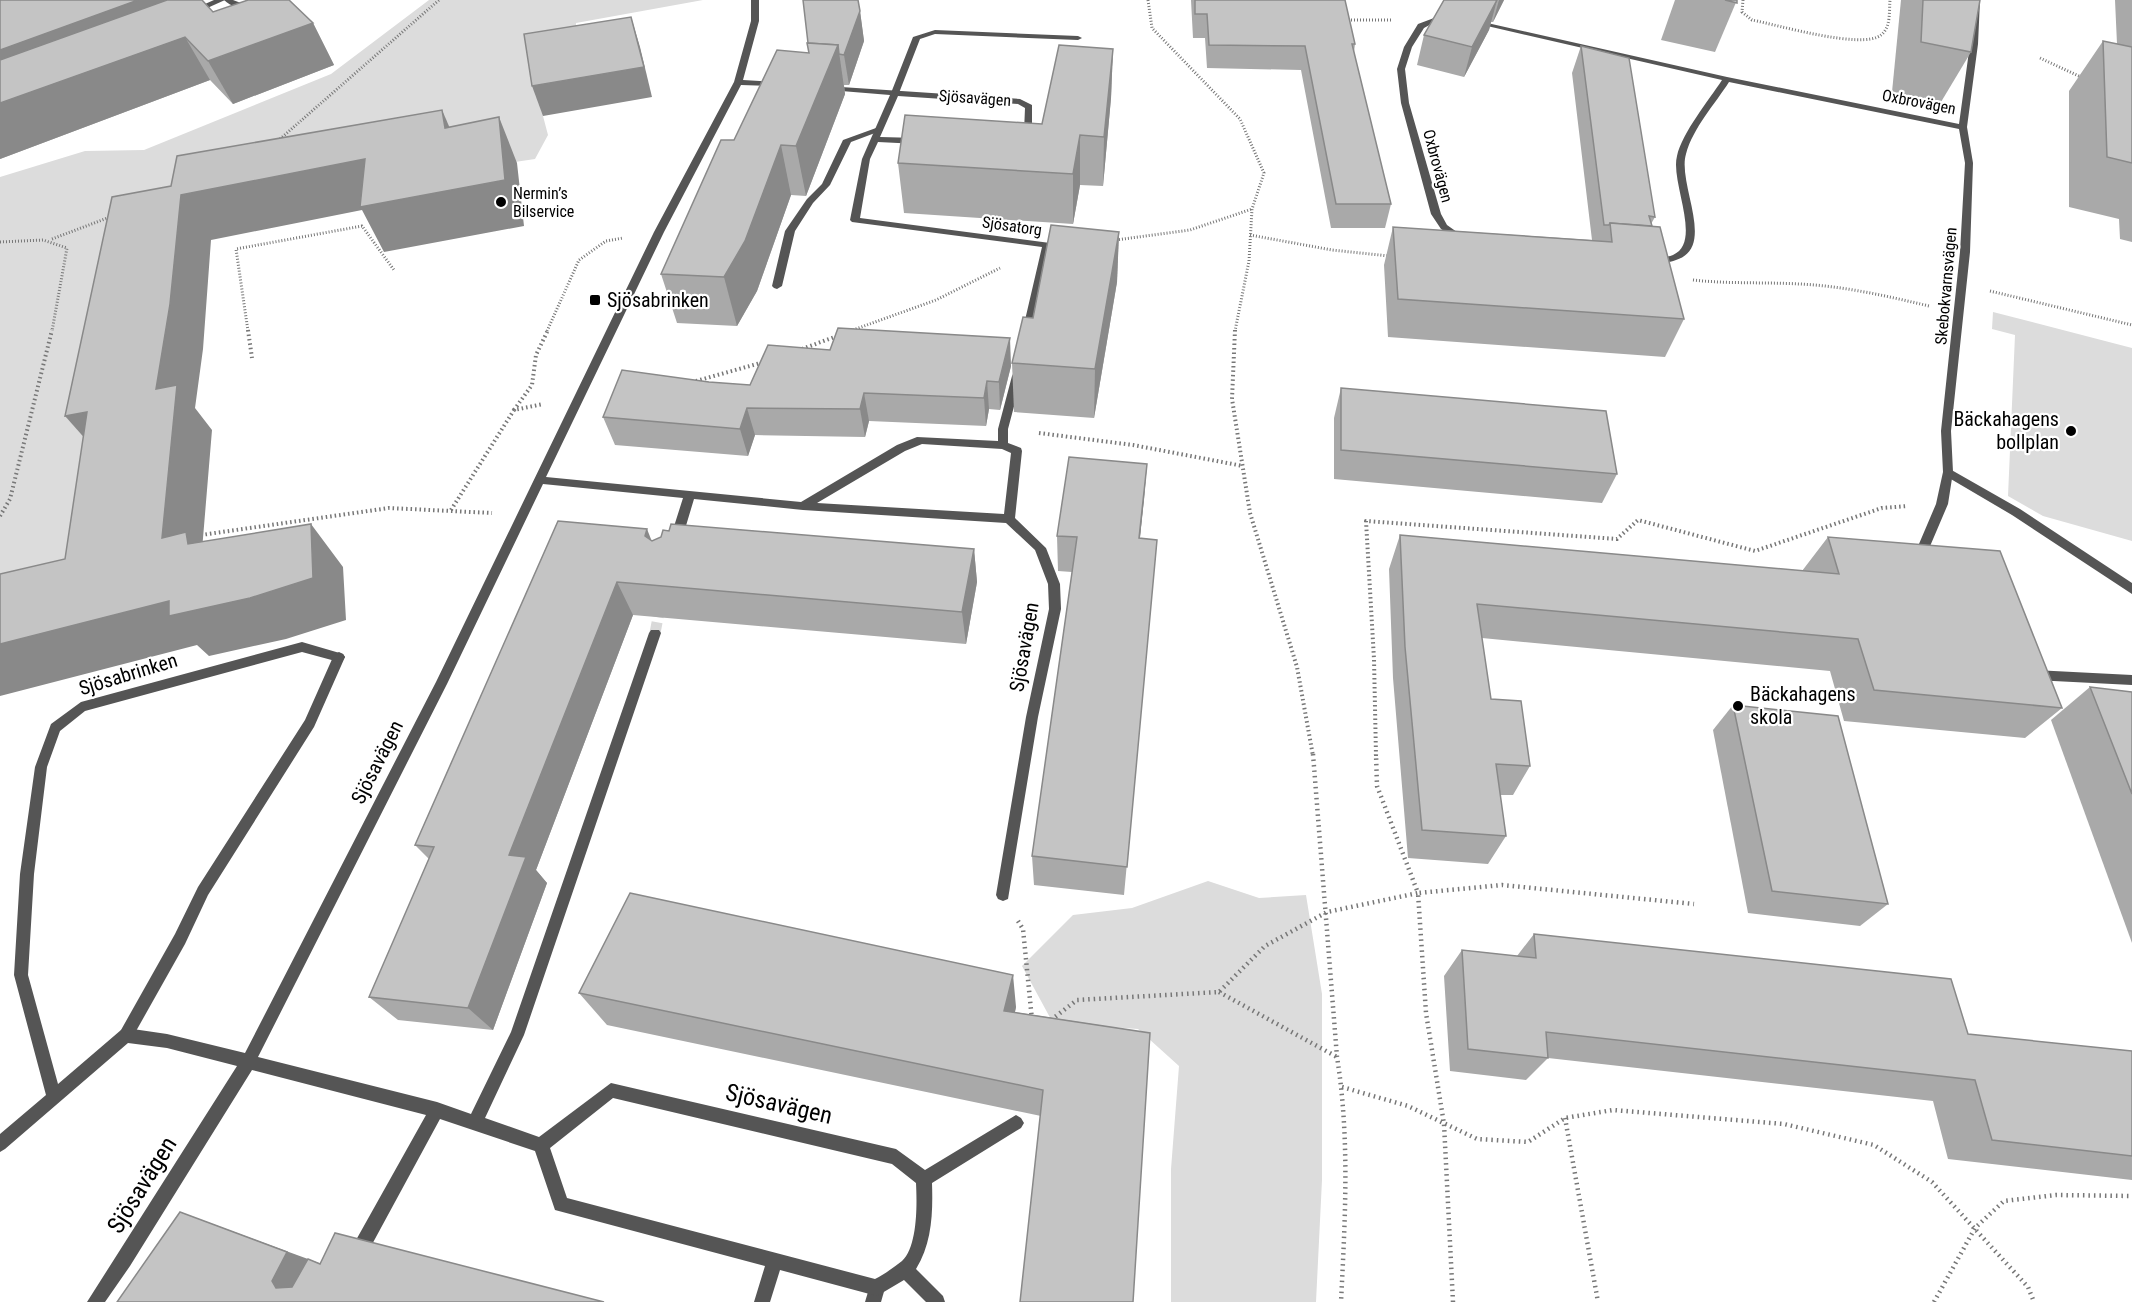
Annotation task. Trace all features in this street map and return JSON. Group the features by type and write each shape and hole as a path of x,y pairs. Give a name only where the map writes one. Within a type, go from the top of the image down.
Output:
{"street":[{"path":"181,16 221,0"},
{"path":"228,0 246,8"},
{"path":"236,13 246,8 278,0"},
{"name":"Sjösavägen","path":"95,1302 124,1260 248,1062 441,684 659,232 738,82 755,21 755,0"},
{"name":"Skebokvarnsvägen","path":"1915,569 1942,504 1948,472 1946,431 1952,365 1957,347 1965,252 1969,163 1963,127 1974,44 1976,0"},
{"name":"Oxbrovägen","path":"1469,243 1444,227 1436,214 1406,103 1401,69 1408,47 1421,26 1434,20 1459,21 1963,127"},
{"name":"Sjösatorg","path":"1023,349 1047,245 855,220 867,159 917,37 935,32 1078,38"},
{"path":"1645,261 1676,257 1689,248 1694,235 1678,170 1682,154 1727,79"},
{"path":"738,82 783,85"},
{"name":"Sjösavägen","path":"816,87 1020,102 1029,107 1028,133 1019,141 1011,144"},
{"path":"777,286 790,231 810,201 826,185 847,140 877,134 934,142"},
{"path":"1003,445 1003,429 1020,361"},
{"path":"541,480 803,506 1009,519 1017,450 1003,445 921,440 901,448 803,506"},
{"path":"1948,472 2016,512 2132,589"},
{"path":"674,547 690,494"},
{"name":"Sjösavägen","path":"1003,895 1032,717 1055,609 1054,584 1040,548 1009,519"},
{"path":"475,1122 517,1035 655,633"},
{"name":"Sjösabrinken","path":"54,1098 21,975 27,874 40,777 55,728 81,707 302,647 339,657 310,723 203,891 180,939 126,1035"},
{"path":"2022,674 2132,680"},
{"path":"0,1144 126,1035 167,1041 437,1110 541,1145 561,1204 775,1261 875,1295 911,1262 920,1238 925,1205 924,1179 1016,1123"},
{"name":"Sjösavägen","path":"541,1145 612,1090 897,1157 924,1179"},
{"path":"351,1267 437,1110"},
{"path":"762,1302 775,1261"},
{"path":"904,1268 937,1302"}],"path":[{"path":"279,140 439,0"},
{"path":"1148,0 1152,28 1240,119 1264,173 1252,209 1249,261 1234,334 1232,399 1250,513 1297,667 1313,756 1337,1057 1342,1087 1347,1204 1341,1302"},
{"path":"1743,0 1742,12 1752,20 1853,41 1871,41 1883,34 1888,22 1890,0"},
{"path":"1344,20 1434,20"},
{"path":"2040,58 2084,78"},
{"path":"1111,241 1190,230 1252,209"},
{"path":"0,242 52,239 120,213"},
{"path":"252,358 236,249 362,226 394,270"},
{"path":"451,510 531,385 536,355 579,260 606,241 659,232"},
{"path":"1250,236 1332,250 1394,257"},
{"path":"0,516 10,499 43,373 61,292 67,248 52,239"},
{"path":"850,331 936,300 1047,245"},
{"path":"1683,279 1729,284 1801,284 1888,296 1958,314"},
{"path":"1988,290 2132,326"},
{"path":"798,351 840,335"},
{"path":"687,383 709,379 765,362"},
{"path":"514,410 544,404"},
{"path":"1003,429 1133,445 1243,466"},
{"path":"1453,1302 1444,1124 1426,1013 1418,893 1377,786 1374,659 1366,521 1617,539 1638,520 1755,551 1882,508 1942,504"},
{"path":"195,536 389,508 522,516"},
{"path":"1219,992 1265,946 1327,912 1418,893 1502,885 1694,904"},
{"path":"1003,895 1023,929 1032,1021"},
{"path":"1042,1026 1077,1000 1219,992 1337,1057"},
{"path":"1342,1087 1408,1106 1477,1139 1528,1142 1565,1118 1613,1110 1784,1124 1874,1145 1932,1182 2028,1287 2034,1302"},
{"path":"1565,1118 1598,1302"},
{"path":"1934,1302 1975,1228 2004,1201 2056,1195 2132,1196"}],"shaded area":[{"path":"429,0 703,0 576,23 576,34 543,116 548,135 535,159 409,178 199,223 169,227 67,558 0,582 0,177 85,151 144,150 331,74"},
{"name":"Bäckahagens bollplan","path":"1993,312 2132,348 2132,541 2043,516 2008,496 2015,335 1992,329"},
{"path":"1208,881 1259,898 1306,895 1322,994 1322,1180 1316,1302 1171,1302 1171,1169 1179,1066 1138,1029 1053,1023 1022,966 1073,915 1132,908"}],"building":[{"path":"0,0 138,0 0,50"},
{"path":"167,0 202,0 213,12 248,0 289,0 313,23 208,61 185,37 0,103 0,60"},
{"path":"803,0 858,0 860,11 844,55 839,54 838,45 808,43"},
{"path":"1195,0 1345,0 1355,44 1352,44 1391,204 1336,204 1305,46 1209,45 1207,14 1195,14"},
{"path":"1444,0 1497,0 1472,47 1424,35"},
{"path":"1923,0 1980,0 1971,52 1921,42"},
{"path":"631,17 644,67 532,86 524,34"},
{"path":"2103,41 2132,47 2132,163 2107,157"},
{"path":"807,43 838,45 796,146 781,145 745,241 724,277 661,274 721,140 734,140 777,50 809,53"},
{"path":"1059,45 1113,49 1104,137 1080,135 1073,174 898,163 905,115 1042,124"},
{"path":"1581,46 1629,58 1655,217 1649,216 1652,226 1610,223 1604,225"},
{"path":"442,110 445,128 499,117 505,180 360,207 365,159 181,195 170,304 156,389 177,385 162,538 186,532 188,544 311,524 313,578 250,598 169,616 169,601 0,644 0,574 65,559 87,412 65,416 112,197 171,186 177,156"},
{"path":"1610,223 1660,227 1684,319 1398,299 1393,227 1612,242"},
{"path":"1051,225 1119,232 1095,369 1012,363 1023,317 1033,318"},
{"path":"838,328 1010,338 999,382 987,381 984,398 864,393 860,409 747,408 740,429 603,417 622,370 750,385 768,345 830,350"},
{"path":"1341,388 1606,411 1617,474 1341,450"},
{"path":"1069,457 1147,464 1139,538 1157,540 1127,867 1032,856 1077,537 1057,536"},
{"path":"558,521 647,529 645,536 652,541 661,537 663,530 669,531 671,524 974,549 962,612 617,582 509,855 526,857 468,1008 369,997 434,847 415,845"},
{"path":"1400,535 1839,574 1828,537 2000,551 2062,708 1874,690 1858,639 1477,604 1491,699 1521,701 1530,766 1496,764 1506,836 1422,830 1405,647"},
{"path":"2090,687 2132,692 2132,794"},
{"path":"1733,705 1838,716 1888,904 1772,891"},
{"path":"630,893 1013,975 1004,1011 1150,1033 1133,1302 1020,1302 1043,1090 579,993"},
{"path":"1534,934 1951,979 1968,1034 2132,1051 2132,1156 1992,1140 1975,1080 1546,1032 1548,1058 1468,1049 1462,950 1536,958"},
{"path":"180,1212 287,1252 272,1281 276,1288 292,1287 308,1259 320,1264 335,1233 604,1302 117,1302"}],"tunnel":[{"path":"655,633 661,602"}],"place":[{"name":"Nermin’s Bilservice","path":"501,202"},
{"name":"Sjösabrinken","path":"595,300"},
{"name":"Bäckahagens bollplan","path":"2071,431"},
{"name":"Bäckahagens skola","path":"1738,706"}]}
